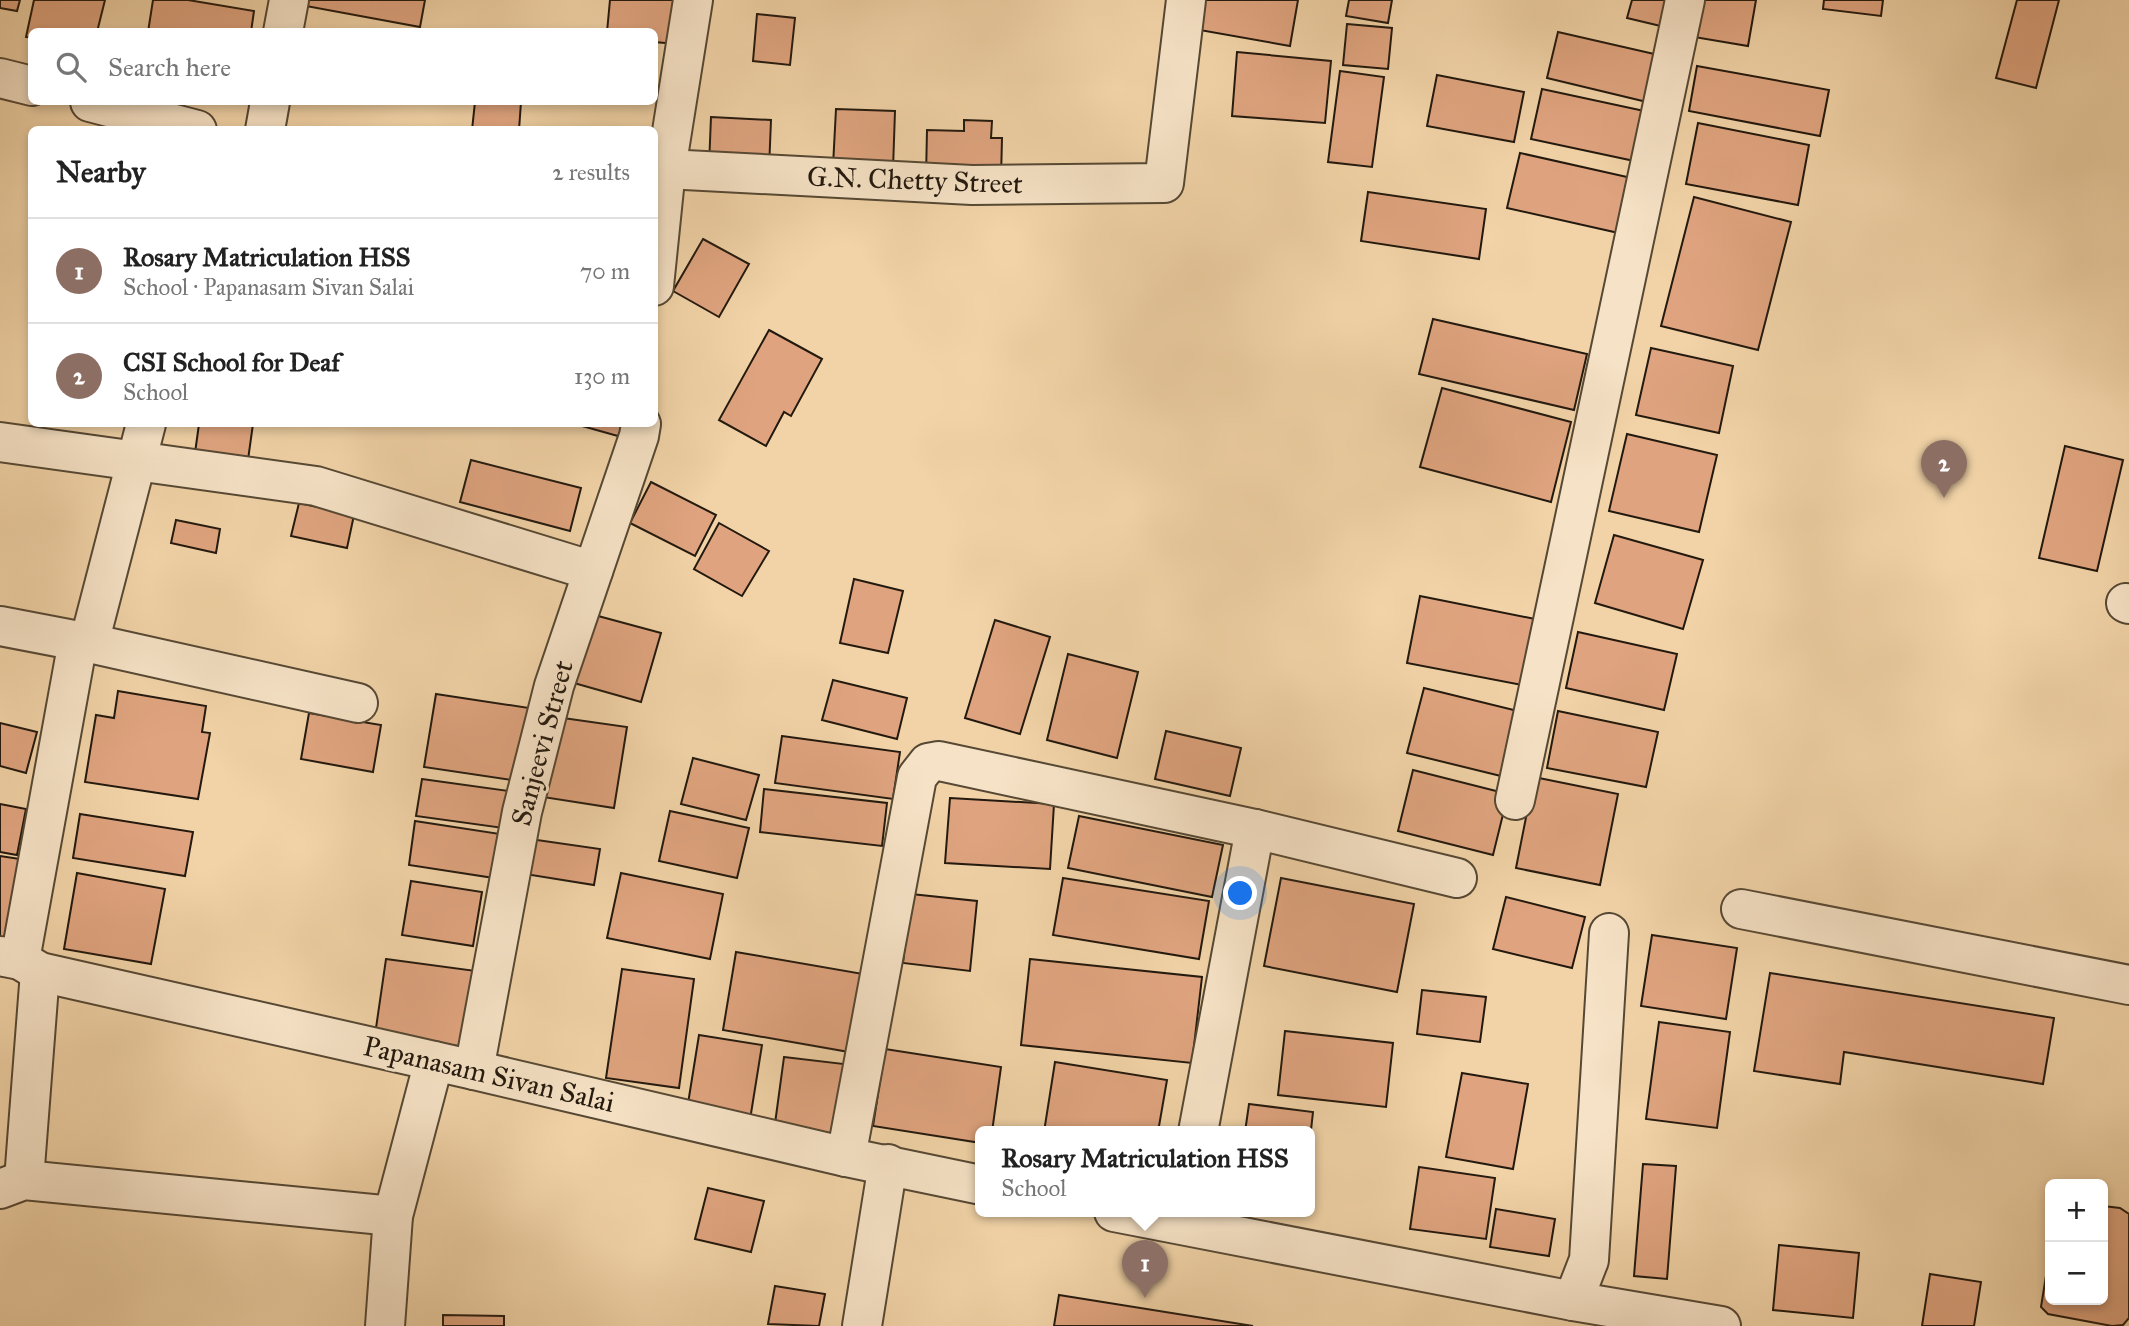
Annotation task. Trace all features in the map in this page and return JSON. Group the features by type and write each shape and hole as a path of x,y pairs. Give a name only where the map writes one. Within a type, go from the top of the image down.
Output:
{"street":[{"path":"284,28 289,0"},
{"path":"658,210 693,0"},
{"name":"G.N. Chetty Street","path":"666,169 972,185 1164,183 1186,0"},
{"path":"1515,800 1685,0"},
{"path":"0,78 28,85"},
{"path":"101,105 182,126"},
{"path":"266,126 269,105"},
{"path":"145,427 83,642 20,962 12,1184 393,1216"},
{"name":"Sanjeevi Street","path":"474,1070 522,812 554,686 639,436 640,427"},
{"path":"0,442 316,486 593,571"},
{"path":"0,626 358,703"},
{"path":"846,1157 917,777 928,763 939,761 1255,829 1457,878"},
{"path":"1199,1126 1255,829"},
{"path":"1741,909 2129,985"},
{"path":"1573,1301 1589,1260 1609,933"},
{"name":"Papanasam Sivan Salai","path":"20,962 846,1157 975,1184"},
{"path":"385,1326 393,1216 434,1061"},
{"path":"862,1326 888,1164"},
{"path":"1182,1218 1573,1301 1721,1326"}],"building":[{"path":"0,0 20,0 17,11 0,8"},
{"path":"34,0 105,0 98,28 28,28 26,37"},
{"path":"153,0 188,0 254,11 252,28 149,28"},
{"path":"307,0 425,0 420,27 306,6"},
{"path":"610,0 681,0 677,44 658,42 658,28 607,28"},
{"path":"1199,0 1298,0 1290,46 1194,29"},
{"path":"1349,0 1392,0 1388,23 1346,16"},
{"path":"1632,0 1674,0 1669,28 1627,18"},
{"path":"1700,0 1756,0 1748,46 1694,37"},
{"path":"1824,0 1883,0 1881,16 1823,9"},
{"path":"2017,0 2059,0 2036,88 1996,78"},
{"path":"757,14 795,18 790,65 753,61"},
{"path":"1347,24 1392,28 1388,69 1343,65"},
{"path":"1558,32 1663,56 1651,103 1547,78"},
{"path":"1237,52 1331,61 1325,123 1232,116"},
{"path":"1697,66 1829,90 1820,136 1689,111"},
{"path":"1340,71 1384,77 1372,167 1328,162"},
{"path":"1437,75 1524,92 1514,142 1427,126"},
{"path":"1542,89 1649,112 1639,162 1531,139"},
{"path":"475,105 521,105 519,126 472,126"},
{"path":"836,109 895,111 893,169 833,166"},
{"path":"711,117 771,120 769,169 709,166"},
{"path":"964,120 992,121 991,138 1002,138 1001,178 926,177 927,130 964,131"},
{"path":"1698,123 1809,145 1798,205 1686,184"},
{"path":"1520,153 1636,179 1623,234 1507,208"},
{"path":"1368,192 1486,209 1479,259 1361,241"},
{"path":"1694,197 1791,222 1758,350 1661,326"},
{"path":"703,239 749,264 719,317 673,291"},
{"path":"1433,319 1587,354 1574,410 1419,374"},
{"path":"769,330 822,359 791,416 784,412 766,446 719,420"},
{"path":"1651,348 1733,366 1719,433 1636,415"},
{"path":"1442,388 1571,422 1551,502 1420,467"},
{"path":"199,427 253,427 247,467 194,460"},
{"path":"586,427 628,427 625,438"},
{"path":"1627,434 1717,455 1699,532 1609,511"},
{"path":"2065,446 2123,460 2097,571 2039,558"},
{"path":"471,460 581,488 570,531 460,502"},
{"path":"651,482 716,515 695,556 630,523"},
{"path":"299,503 354,515 347,548 291,536"},
{"path":"176,520 220,529 216,553 171,543"},
{"path":"719,523 769,551 742,596 694,569"},
{"path":"1614,535 1703,560 1683,629 1595,603"},
{"path":"854,579 903,591 888,653 840,643"},
{"path":"1420,596 1545,621 1532,687 1407,663"},
{"path":"587,613 661,633 641,702 567,681"},
{"path":"995,620 1050,637 1020,734 965,718"},
{"path":"1578,632 1677,654 1664,710 1566,688"},
{"path":"1068,654 1138,672 1117,758 1047,740"},
{"path":"833,680 907,698 897,739 822,720"},
{"path":"1424,688 1526,713 1509,778 1407,753"},
{"path":"118,691 206,706 202,732 210,733 198,799 85,782 96,715 114,718"},
{"path":"436,694 529,708 518,781 424,767"},
{"path":"1558,711 1658,732 1646,787 1547,768"},
{"path":"309,713 381,725 373,772 301,759"},
{"path":"556,717 627,727 614,808 543,797"},
{"path":"0,723 37,732 26,773 0,766"},
{"path":"1166,731 1241,748 1230,796 1155,779"},
{"path":"782,736 900,752 893,799 775,783"},
{"path":"693,758 759,775 746,820 681,804"},
{"path":"1413,770 1508,794 1493,855 1398,831"},
{"path":"1534,777 1618,794 1600,885 1516,868"},
{"path":"422,779 509,791 503,828 416,816"},
{"path":"764,789 887,803 882,846 760,832"},
{"path":"950,798 1054,804 1050,869 945,863"},
{"path":"0,804 26,809 17,855 0,852"},
{"path":"670,811 749,828 737,878 659,861"},
{"path":"80,814 193,832 185,876 73,858"},
{"path":"1079,816 1223,845 1212,897 1068,868"},
{"path":"415,821 500,834 494,878 409,865"},
{"path":"530,839 600,849 594,885 525,874"},
{"path":"0,856 20,859 9,944 0,943"},
{"path":"77,873 165,889 151,964 64,949"},
{"path":"621,873 723,894 710,959 607,938"},
{"path":"1063,878 1209,901 1199,959 1053,935"},
{"path":"1281,878 1414,904 1397,992 1264,966"},
{"path":"411,881 482,892 473,946 402,935"},
{"path":"911,894 977,901 970,971 903,963"},
{"path":"1506,897 1585,917 1572,968 1493,949"},
{"path":"1652,935 1737,948 1726,1019 1641,1006"},
{"path":"736,952 863,974 849,1052 723,1030"},
{"path":"386,959 476,971 466,1047 375,1035"},
{"path":"1030,959 1202,977 1192,1063 1021,1045"},
{"path":"622,969 694,979 679,1088 606,1078"},
{"path":"1770,973 2054,1018 2043,1084 1844,1052 1840,1084 1754,1071"},
{"path":"1422,990 1486,997 1480,1042 1417,1034"},
{"path":"1659,1022 1730,1032 1717,1128 1646,1119"},
{"path":"1285,1031 1393,1043 1386,1107 1278,1095"},
{"path":"699,1035 762,1045 749,1126 686,1116"},
{"path":"885,1049 1001,1067 993,1126 975,1126 975,1142 873,1126"},
{"path":"784,1057 844,1064 833,1139 774,1131"},
{"path":"1055,1062 1167,1080 1159,1126 1045,1126"},
{"path":"1462,1073 1528,1084 1513,1169 1446,1157"},
{"path":"1249,1104 1313,1112 1311,1126 1246,1126"},
{"path":"1643,1164 1676,1166 1667,1279 1634,1276"},
{"path":"1419,1167 1495,1178 1486,1239 1410,1229"},
{"path":"708,1188 764,1201 751,1252 695,1239"},
{"path":"2108,1207 2120,1208 2129,1214 2129,1318 2123,1325 2112,1326 2048,1314 2041,1307 2045,1282 2045,1305 2108,1305"},
{"path":"1496,1209 1555,1219 1549,1256 1490,1247"},
{"path":"1779,1245 1859,1253 1853,1318 1773,1310"},
{"path":"1930,1274 1981,1282 1974,1326 1922,1326"},
{"path":"775,1286 825,1294 819,1326 768,1324"},
{"path":"1059,1295 1253,1326 1054,1326"},
{"path":"443,1315 504,1316 504,1326 443,1326"}],"place":[{"name":"CSI School for Deaf","path":"1944,498"},
{"name":"Rosary Matriculation HSS","path":"1145,1298"}]}
